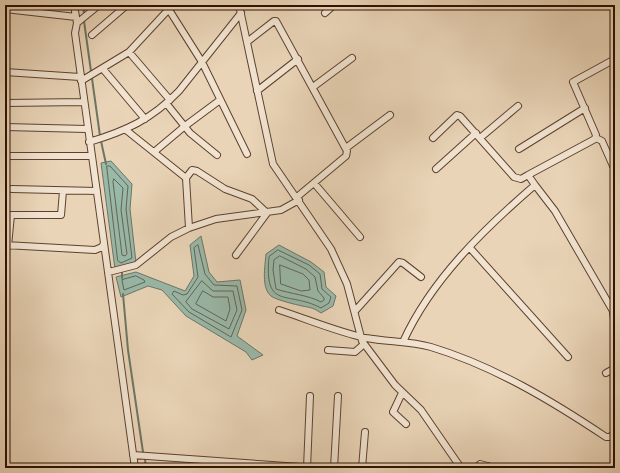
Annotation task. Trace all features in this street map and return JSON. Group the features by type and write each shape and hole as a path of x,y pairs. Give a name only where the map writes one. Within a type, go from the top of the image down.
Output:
{"street":[{"path":"74,5 76,20 75,33 87,129 109,272 134,468"},
{"path":"5,9 12,8 76,20 99,5"},
{"path":"92,35 127,5"},
{"path":"239,5 273,164 323,235 337,260 355,311 360,336 364,344 402,392 421,410 461,468"},
{"path":"324,13 334,5"},
{"path":"5,72 81,79 103,69 129,52 167,7 202,62 247,154"},
{"path":"89,142 126,130 145,119 168,102 180,91 241,13"},
{"path":"109,272 136,265 171,237 189,228 216,219 267,213 286,209 314,182 346,156 346,148 276,21 274,20 247,42"},
{"path":"129,52 168,102 184,126 217,155"},
{"path":"313,87 352,58"},
{"path":"257,91 298,59"},
{"path":"613,166 602,141 596,138 585,108 573,82 615,59"},
{"path":"103,69 145,119"},
{"path":"154,152 184,126 220,100"},
{"path":"5,103 84,102"},
{"path":"436,169 478,135 518,106"},
{"path":"519,149 585,108"},
{"path":"346,148 390,115"},
{"path":"433,138 458,115 478,135 514,177 521,179 596,138"},
{"path":"5,127 87,129"},
{"path":"126,130 186,178"},
{"path":"5,156 91,156"},
{"path":"189,228 186,178 189,172 197,171 225,189 252,198 267,213"},
{"path":"528,175 555,211 613,311 615,328"},
{"path":"314,182 360,237"},
{"path":"403,342 418,313 440,283 499,217 535,185"},
{"path":"12,189 97,191"},
{"path":"63,191 61,215 11,214 7,245 95,250 102,248 104,243"},
{"path":"236,255 267,213"},
{"path":"470,248 568,357"},
{"path":"355,311 398,262 403,263 420,277"},
{"path":"279,310 360,336 433,348 506,378 578,418 606,437 610,437 615,432"},
{"path":"328,350 355,352 364,344"},
{"path":"606,372 615,368"},
{"path":"402,392 393,412 406,424"},
{"path":"308,468 310,396"},
{"path":"334,468 338,396"},
{"path":"362,468 365,432"},
{"path":"132,455 315,468"},
{"path":"477,468 480,464 495,468"}],"water":[{"path":"111,161 132,184 130,209 136,262 115,269 101,163"},
{"path":"201,236 209,272 217,282 240,280 246,310 237,336 263,355 252,360 246,352 186,316 162,290 148,286 121,297 116,277 136,272 185,291 194,276 190,245"},
{"path":"279,245 311,262 324,272 326,287 336,296 333,306 321,313 312,308 276,299 271,296 266,288 265,282 266,254"}],"waterway":[{"path":"83,5 84,14"},
{"path":"84,21 100,136"},
{"path":"101,141 106,164"},
{"path":"122,273 122,278"},
{"path":"123,294 128,350 143,452"},
{"path":"145,459 146,468"}]}
